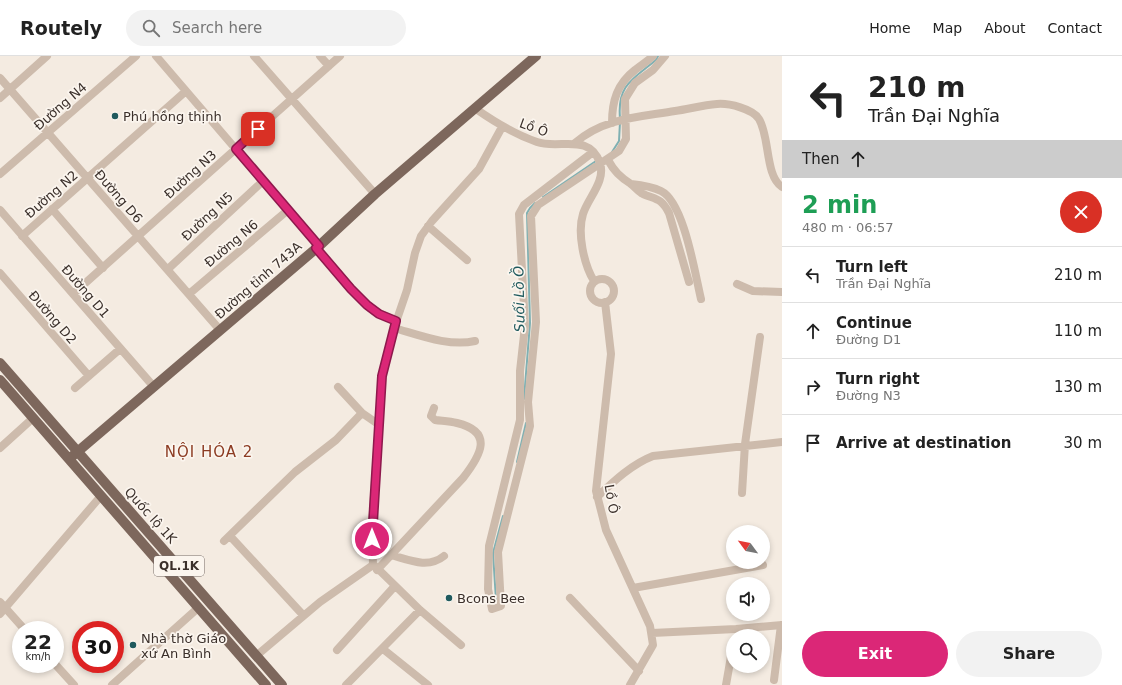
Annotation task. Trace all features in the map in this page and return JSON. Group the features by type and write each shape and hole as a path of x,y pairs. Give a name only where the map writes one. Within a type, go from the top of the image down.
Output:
{"main road":[{"name":"Đường tỉnh 743A","path":"69,459 317,247 375,194 536,56"},
{"name":"Quốc lộ 1K","path":"0,363 282,685"},
{"name":"Quốc lộ 1K","path":"0,380 100,497 266,685"},
{"path":"198,608 207,599"}],"street":[{"path":"0,98 47,56"},
{"name":"Đường N4","path":"0,174 136,56"},
{"path":"156,56 288,210 351,289 369,307 395,325 450,342 460,343 475,341"},
{"path":"254,56 375,194"},
{"path":"320,56 329,66"},
{"name":"Đường N3","path":"73,294 340,56"},
{"path":"619,121 625,99 637,74 653,56"},
{"path":"600,158 538,205 531,216 536,322 528,402 530,426 513,474 489,546 488,589 492,609 501,607 498,552 513,474 520,420 520,371 525,326 519,214 524,205 600,158 619,151 626,139 619,121 614,99 619,88 626,77 653,70 665,56"},
{"name":"Đường D6","path":"0,78 220,330"},
{"name":"Đường N2","path":"22,236 186,91"},
{"path":"689,282 669,213 664,204 658,199 642,194 600,158 575,143 586,134 619,121 724,104 749,112 759,119 769,151 774,178 782,187"},
{"name":"Lồ Ô","path":"476,109 502,127 539,143 554,145 575,143"},
{"path":"461,645 394,587 375,567 372,526 378,424 382,376 395,325 407,290 415,253 421,236 428,226 479,169 502,127"},
{"path":"600,158 602,174 583,214 582,225 586,266 594,281 590,290 592,298 599,303 606,302"},
{"name":"Đường N5","path":"168,269 263,181"},
{"path":"631,184 646,185 662,191 671,199 680,213 701,299"},
{"path":"52,209 103,268"},
{"name":"Đường D1","path":"0,210 154,387"},
{"name":"Đường N6","path":"189,294 288,210"},
{"path":"428,226 467,260"},
{"name":"Đường D2","path":"0,273 89,376"},
{"name":"Lồ Ô","path":"594,281 604,278 613,285 613,297 606,302 610,354 596,483 597,497 606,530 652,633"},
{"path":"737,284 753,291 782,292"},
{"path":"742,493 745,444 760,337"},
{"path":"75,388 120,348"},
{"path":"338,386 362,413 378,424"},
{"path":"256,656 303,615 340,586 375,567 391,555 467,472 481,448 481,437 477,432 457,423 435,420 431,416 434,408"},
{"path":"303,615 227,539 295,472 336,440 362,413"},
{"path":"0,448 32,419"},
{"path":"597,497 618,478 644,459 653,456 745,444 782,442"},
{"path":"16,621 2,608 100,497"},
{"path":"391,555 427,564 444,556"},
{"path":"633,588 740,569"},
{"path":"337,650 394,587"},
{"path":"570,598 638,671"},
{"path":"112,685 198,608"},
{"path":"346,685 420,610"},
{"path":"758,629 781,625 774,680"},
{"path":"630,685 653,645 652,633 726,633"},
{"path":"383,649 428,685"},
{"path":"63,673 74,685"},
{"path":"726,685 728,673"}],"waterway":[{"name":"Suối Lồ Ồ","path":"620,118 621,98 624,90 628,84 656,60 658,56"},
{"name":"Suối Lồ Ồ","path":"612,152 619,141 620,122"},
{"name":"Suối Lồ Ồ","path":"543,197 596,161"},
{"name":"Suối Lồ Ồ","path":"524,399 530,323 527,213 535,203"},
{"name":"Suối Lồ Ồ","path":"517,462 526,423"},
{"name":"Suối Lồ Ồ","path":"496,600 493,553 503,516"}],"place":[{"name":"Phú hồng thịnh","path":"115,116"},
{"name":"Bcons Bee","path":"449,598"},
{"name":"Nhà thờ Giáo xứ An Bình","path":"133,645"}],"district":[{"name":"NỘI HÓA 2","path":"209,452"}],"route":[{"path":"258,129 236,149 319,246 316,248 351,289 373,310 396,321 382,376 372,539"}]}
